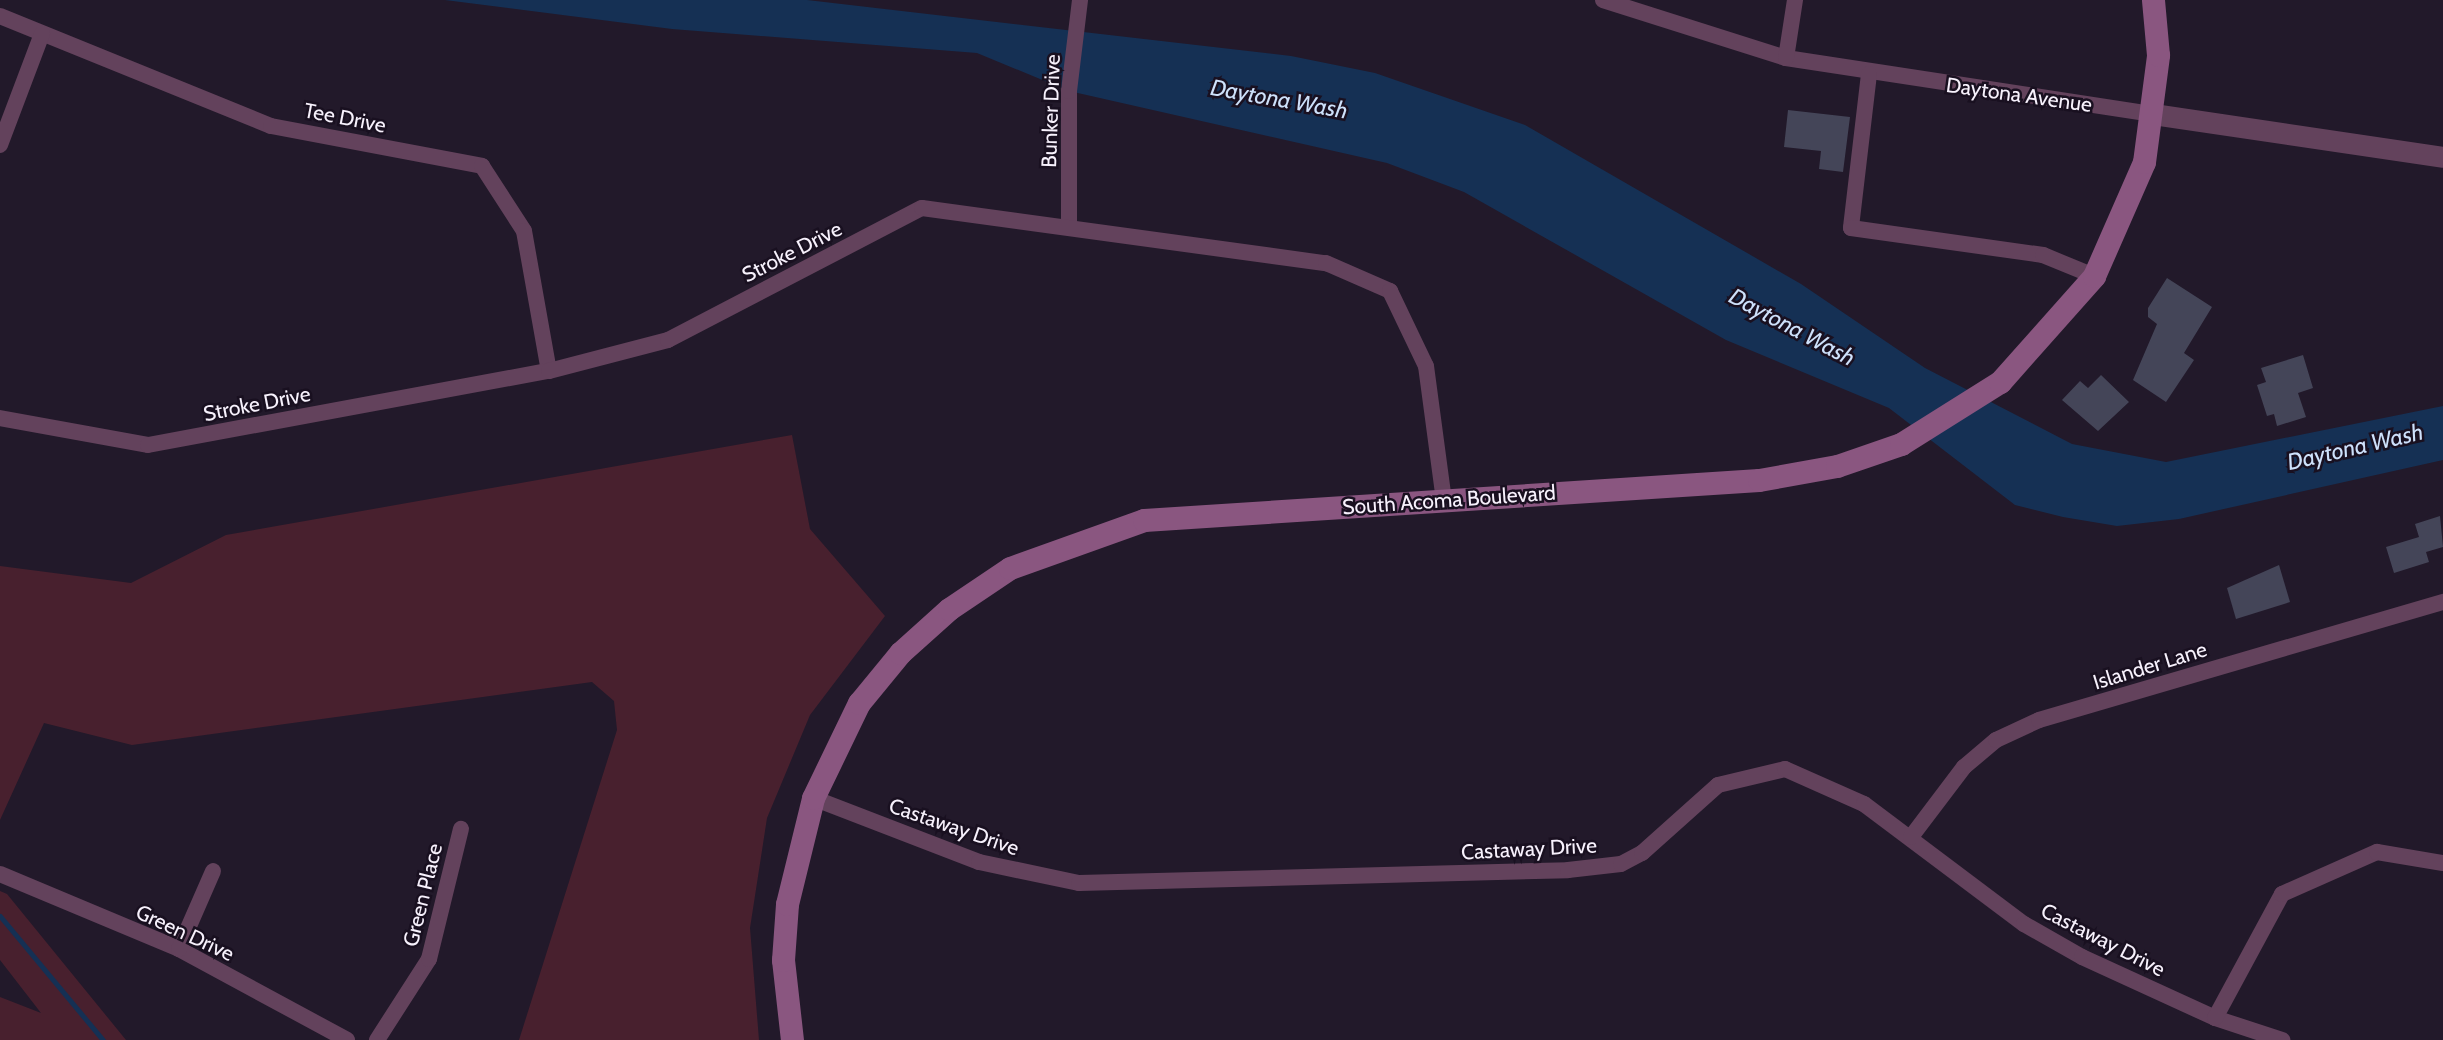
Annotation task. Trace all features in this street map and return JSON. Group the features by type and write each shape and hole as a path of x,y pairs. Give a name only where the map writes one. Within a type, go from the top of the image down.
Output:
{"main road":[{"name":"South Acoma Boulevard","path":"792,1040 783,960 787,904 813,798 859,703 900,653 1010,568 1144,520 1759,480 1889,449 2000,382 2094,276 2144,162 2158,55 2152,0"}],"street":[{"name":"Bunker Drive","path":"1069,225 1069,91 1080,0"},
{"name":"Daytona Avenue","path":"1603,0 1786,58 1869,75 2443,157"},
{"path":"1786,58 1795,0"},
{"name":"Tee Drive","path":"0,16 271,126 482,166 524,231 549,371"},
{"path":"0,145 42,34"},
{"path":"1869,75 1851,228 2043,255 2094,276"},
{"name":"Stroke Drive","path":"0,418 148,445 549,371 668,340 922,208 1069,225 1326,263 1390,291 1426,366 1444,501"},
{"name":"Islander Lane","path":"1911,837 1964,767 1996,740 2039,720 2443,602"},
{"name":"Castaway Drive","path":"813,798 979,862 1079,883 1604,867 1642,853 1718,785 1784,769 1864,804 2025,924 2215,1018 2282,1040"},
{"name":"Green Place","path":"377,1040 429,959 461,829"},
{"path":"2215,1018 2282,894 2377,852 2443,863"},
{"path":"179,950 214,871"},
{"name":"Green Drive","path":"0,874 179,950 347,1040"}],"shaded area":[{"path":"792,435 810,529 885,616 810,715 767,818 750,928 759,1040 519,1040 617,730 614,701 592,682 132,745 44,723 0,820 0,566 131,583 226,535"},
{"path":"0,891 7,894 126,1040 0,1040 0,997 41,1013 0,960"}],"water":[{"name":"Daytona Wash","path":"445,0 807,0 1291,56 1375,73 1525,125 1801,284 1925,368 2072,444 2166,462 2443,406 2443,460 2179,519 2117,526 2063,517 2015,505 1889,408 1726,340 1464,192 1387,163 1069,91 977,53 672,29"}],"building":[{"path":"1788,110 1850,117 1843,172 1819,169 1821,151 1784,147"},
{"path":"2167,278 2212,307 2184,353 2194,360 2166,402 2133,380 2157,324 2148,317 2148,308"},
{"path":"2303,355 2313,388 2298,393 2306,417 2277,426 2274,414 2267,416 2257,385 2266,382 2261,368"},
{"path":"2101,375 2129,402 2098,431 2062,400 2080,381 2088,388"},
{"path":"2440,516 2443,547 2426,552 2429,562 2394,573 2386,547 2419,537 2415,524"},
{"path":"2279,565 2290,602 2236,619 2227,588"}],"waterway":[{"path":"0,916 103,1040"}]}
